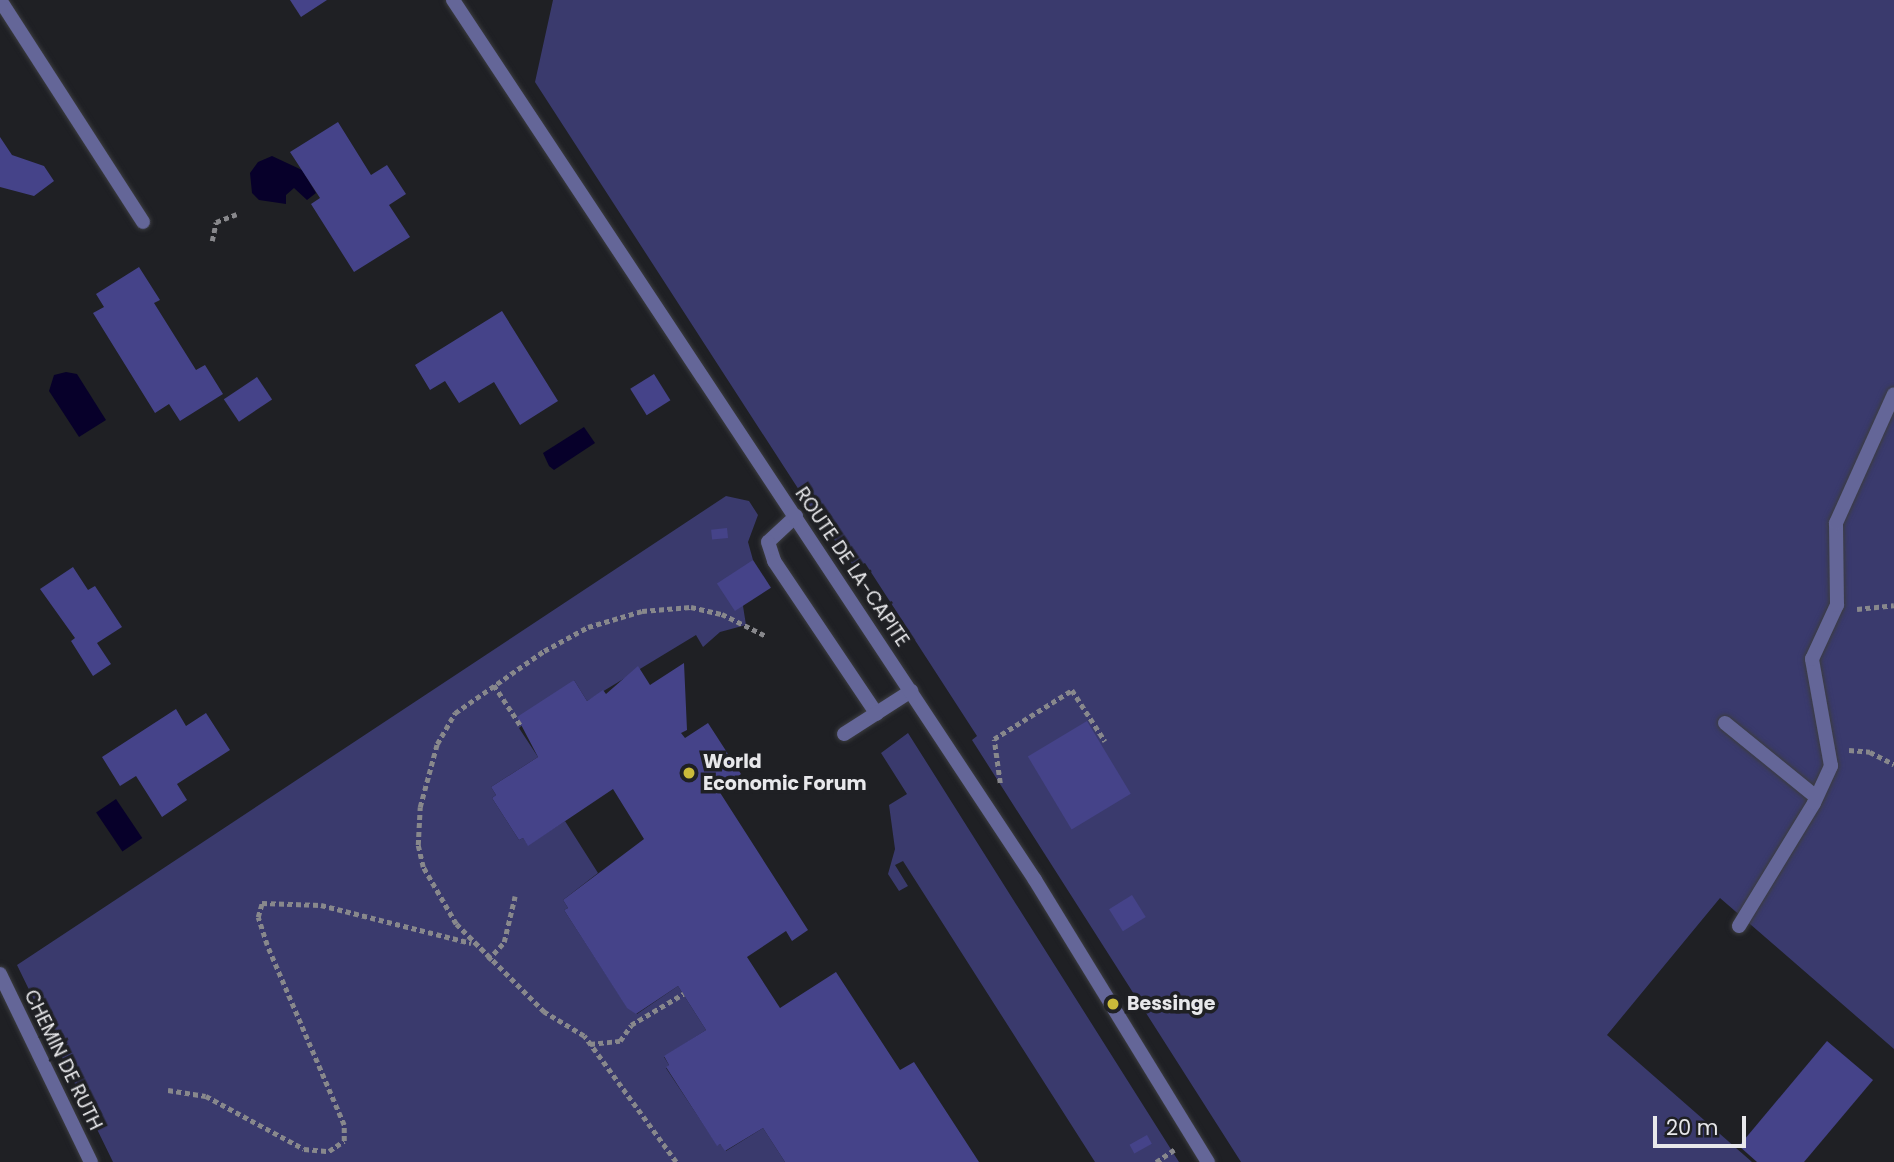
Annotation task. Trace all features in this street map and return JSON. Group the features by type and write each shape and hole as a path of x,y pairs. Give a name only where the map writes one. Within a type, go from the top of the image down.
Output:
{"street":[{"path":"0,0 143,222"},
{"name":"ROUTE DE LA-CAPITE","path":"453,0 686,358 796,516 982,799 1208,1162"},
{"path":"1739,926 1816,797 1831,759 1811,660 1835,613 1839,580 1833,534 1894,394"},
{"path":"796,516 768,542 774,561 877,714"},
{"path":"844,734 911,691"},
{"path":"1725,723 1816,797"},
{"name":"CHEMIN DE RUTH","path":"0,974 91,1162"}],"path":[{"path":"212,241 216,222 237,214"},
{"path":"1835,613 1894,605"},
{"path":"676,1162 589,1044 544,1012 472,943 427,877 418,845 419,822 429,768 446,726 455,713 494,685 589,627 642,611 701,609 766,636"},
{"path":"494,685 521,726"},
{"path":"982,799 1000,785 994,739 1072,690 1105,741"},
{"path":"1831,759 1854,749 1894,764"},
{"path":"488,960 504,942 515,897"},
{"path":"168,1090 206,1096 304,1149 329,1151 344,1141 344,1125 264,936 257,913 262,903 321,905 472,943"},
{"path":"589,1044 620,1041 631,1026 683,994"}],"shaded area":[{"path":"553,0 1894,0 1894,1049 1720,898 1607,1035 1752,1162 1241,1162 972,740 977,736 865,563 855,568 810,507 535,82"},
{"path":"272,156 302,170 316,193 307,200 294,188 286,195 286,204 259,200 252,193 250,173 258,162"},
{"path":"66,372 77,374 106,420 79,437 49,391 54,375"},
{"path":"584,427 595,443 554,470 543,453"},
{"path":"726,496 749,501 758,515 748,542 753,560 743,606 746,625 720,632 703,647 696,635 587,701 574,680 519,728 538,757 491,787 496,795 492,798 519,840 523,838 528,845 565,821 598,873 563,900 568,908 564,910 627,1007 637,1014 678,986 706,1030 664,1057 669,1065 666,1068 717,1145 720,1144 726,1151 763,1128 785,1162 113,1162 17,965"},
{"path":"908,733 1179,1162 1095,1162 903,861 895,865 908,886 899,891 888,874 895,849 889,805 907,794 881,753"},
{"path":"116,799 142,838 122,851 96,812"}],"building":[{"path":"290,0 327,0 301,17"},
{"path":"338,122 371,175 387,165 406,194 389,205 410,237 354,272 311,204 320,198 290,152"},
{"path":"0,137 12,155 44,166 54,181 34,196 0,187"},
{"path":"139,267 160,300 154,303 196,370 205,365 223,394 180,421 169,404 155,413 93,313 104,307 96,294"},
{"path":"502,311 558,401 520,425 494,382 459,403 445,381 430,390 415,365"},
{"path":"654,374 670,400 647,415 630,389"},
{"path":"257,377 272,399 239,422 224,399"},
{"path":"727,528 728,538 712,540 711,530"},
{"path":"753,560 771,588 735,611 717,583"},
{"path":"73,567 88,590 95,586 122,627 97,643 111,664 93,676 71,641 75,638 40,589"},
{"path":"684,663 687,730 681,733 685,738 708,723 741,774 719,791 808,930 792,941 786,931 747,957 780,1008 836,972 900,1070 914,1062 979,1162 785,1162 763,1128 725,1151 720,1144 717,1146 666,1067 669,1065 664,1056 706,1030 678,986 636,1014 627,1008 564,910 568,908 563,900 644,839 613,789 528,846 523,838 519,840 492,798 496,795 491,787 538,757 517,717 574,680 587,701 603,690 606,694 638,666 650,685"},
{"path":"176,709 186,726 206,713 230,750 177,784 187,800 162,817 136,776 120,786 102,757"},
{"path":"1087,721 1131,794 1072,829 1028,757"},
{"path":"1132,895 1146,917 1123,931 1109,909"},
{"path":"1827,1041 1873,1080 1804,1162 1757,1162 1739,1146"},
{"path":"1147,1135 1152,1144 1134,1153 1130,1145"}],"place":[{"name":"World Economic Forum","path":"689,773"},
{"name":"Bessinge","path":"1113,1004"}]}
